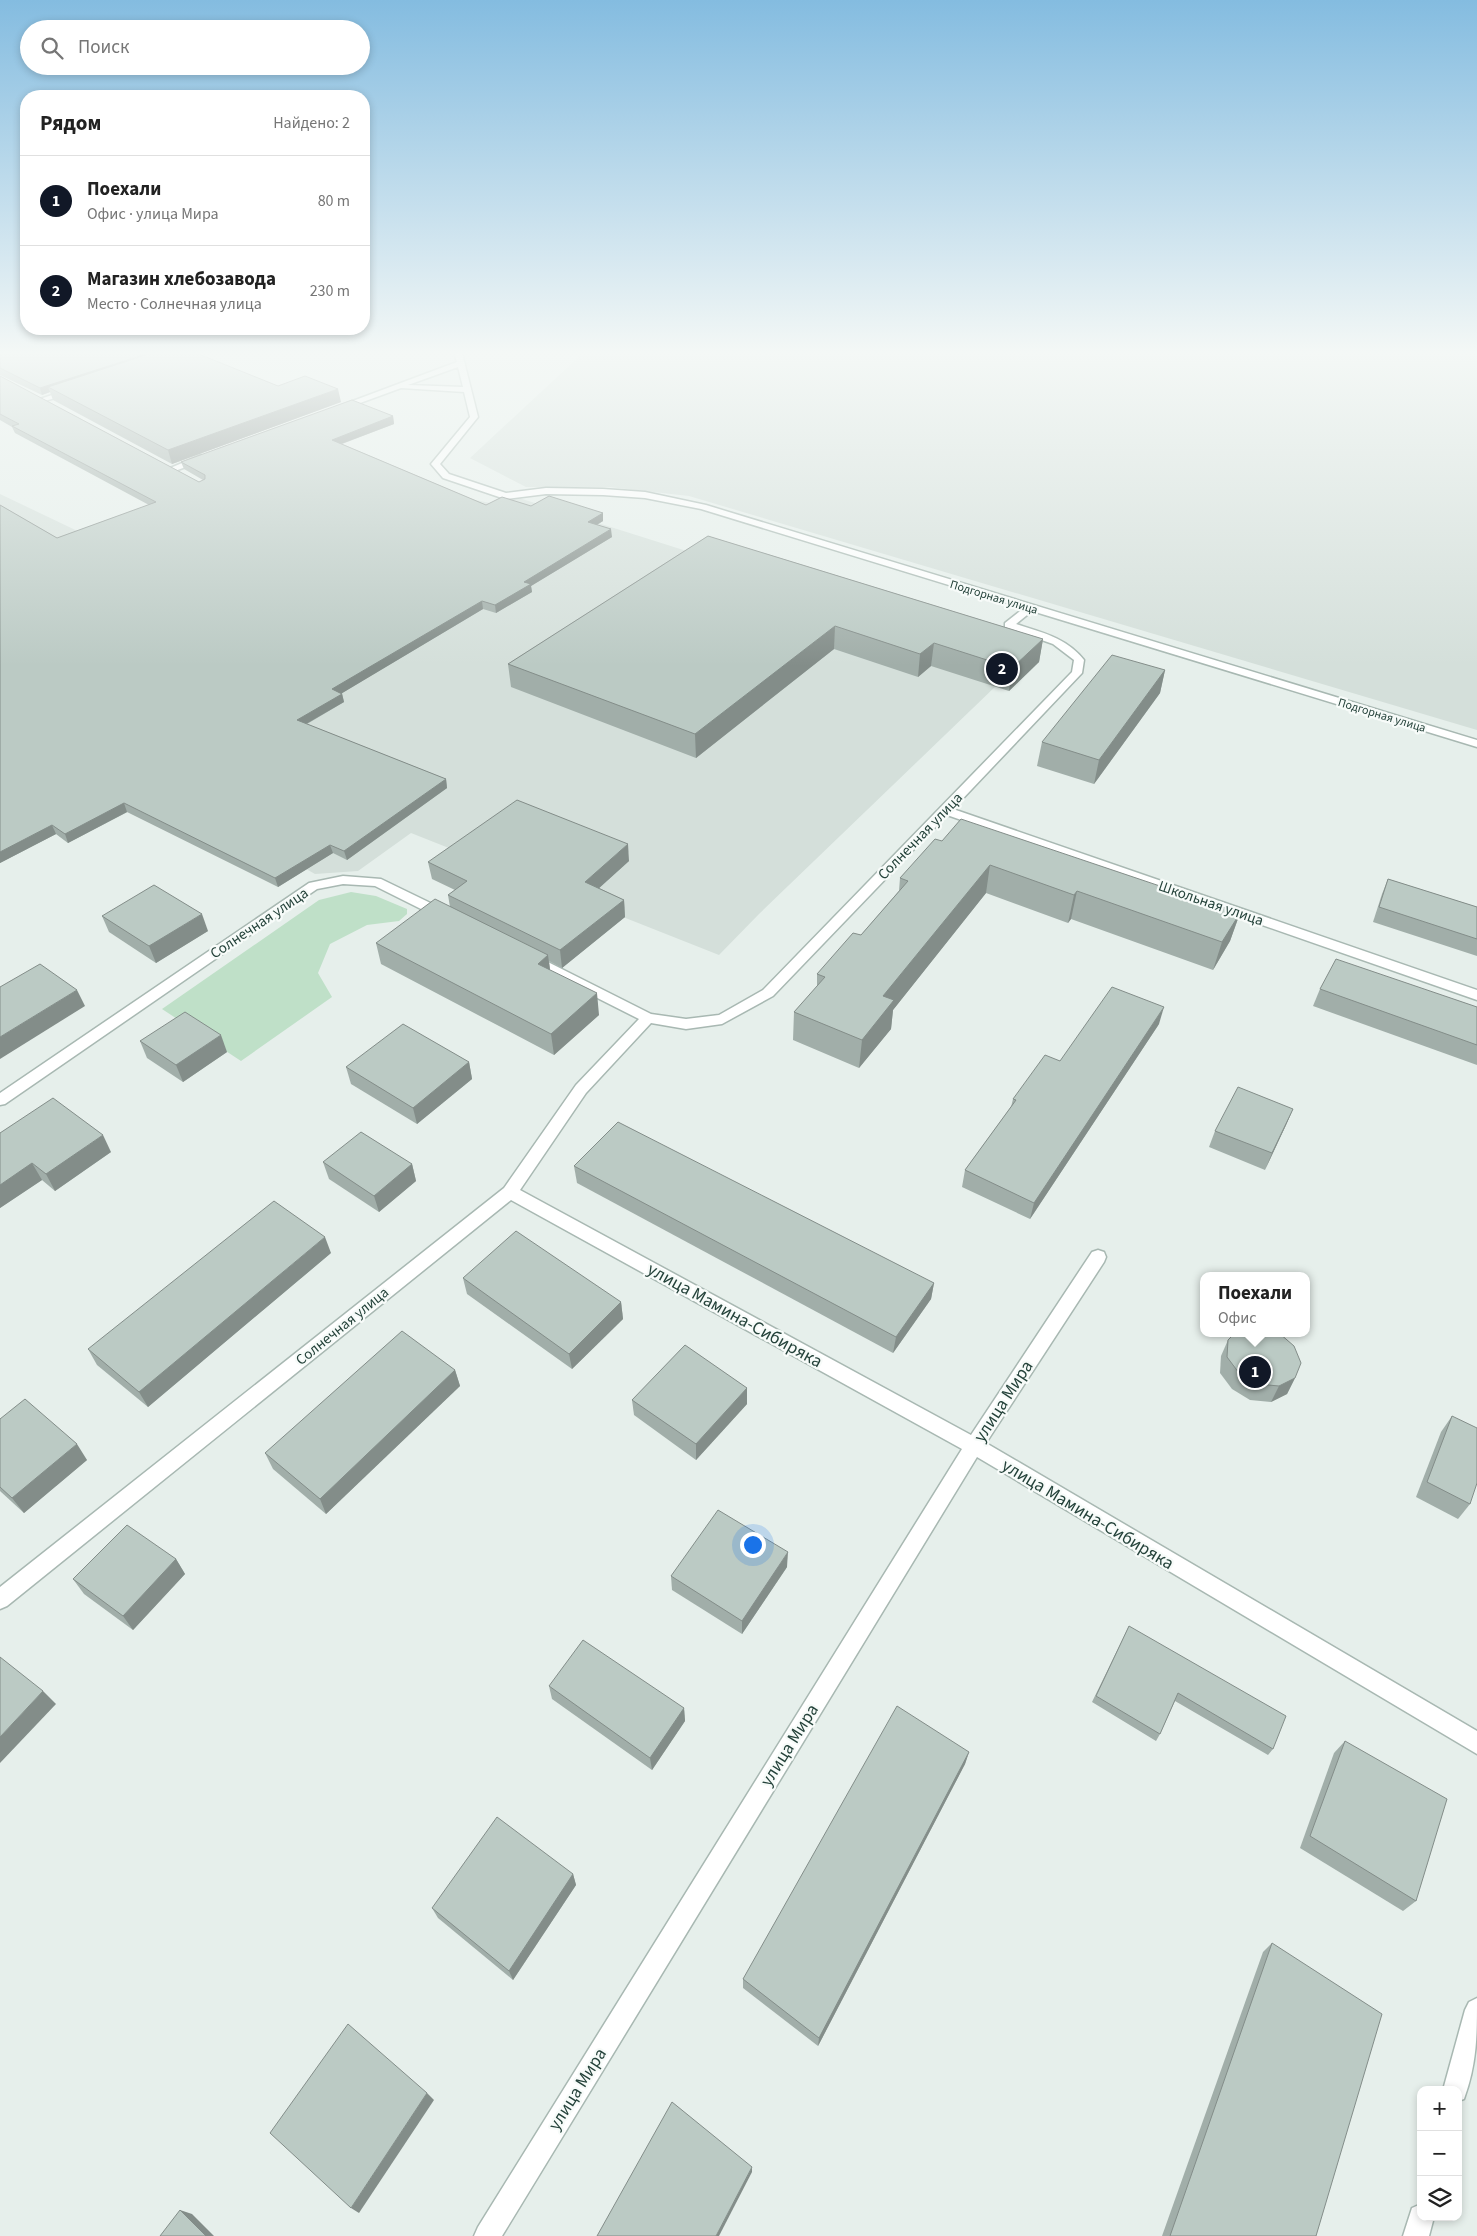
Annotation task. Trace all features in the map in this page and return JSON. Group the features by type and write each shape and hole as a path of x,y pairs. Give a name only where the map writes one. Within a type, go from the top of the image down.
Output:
{"street":[{"path":"164,464 176,471 205,457"},
{"name":"Подгорная улица","path":"441,457 435,464 446,476 505,496 546,491 603,492 672,500 703,507 1477,744"},
{"name":"Солнечная улица","path":"524,956 648,1018 686,1024 722,1019 768,993 1077,673 1079,660 1071,650 1053,639 1010,626 1030,608"},
{"name":"Школьная улица","path":"945,810 1477,995"},
{"name":"Солнечная улица","path":"0,1100 313,886 343,880 377,882 452,920"},
{"name":"Солнечная улица","path":"0,1599 510,1192 582,1089 648,1018"},
{"name":"улица Мамина-Сибиряка","path":"510,1192 974,1446 1477,1743"},
{"name":"улица Мира","path":"486,2236 974,1446 1098,1257"},
{"path":"1456,2086 1477,2010"},
{"path":"1416,2236 1420,2221"}],"shaded area":[{"path":"1477,457 1477,730 689,496 609,487 526,487 470,458"},
{"path":"0,494 88,536 466,498 490,503 519,498 1025,658 759,914 719,955 411,833 358,871 315,874 262,844 161,795 68,843 56,834 0,863"}],"green space":[{"path":"351,892 376,896 407,909 407,914 399,921 367,925 330,944 318,973 332,997 241,1061 162,1009 319,900"}],"building":[{"path":"71,457 153,457 199,482 205,479 205,475 181,462 194,457 373,457 486,505 502,497 531,506 549,496 603,513 588,522 611,529 524,582 531,584 495,605 482,601 332,689 342,694 297,720 446,779 344,851 330,845 275,878 124,803 65,834 52,825 0,852 0,505 57,538 156,502"},
{"path":"708,536 1043,639 1012,668 934,643 920,654 835,626 695,734 508,664"},
{"path":"1112,655 1165,670 1099,760 1042,742"},
{"path":"517,800 628,844 585,882 624,900 560,950 448,895 467,881 428,862"},
{"path":"961,819 1240,913 1222,942 1077,891 1074,895 990,865 883,996 894,1000 862,1040 794,1012 825,977 817,974 853,933 861,935 908,881 900,878 935,839 942,841"},
{"path":"1388,879 1477,907 1477,939 1379,907"},
{"path":"154,885 202,914 149,946 102,916"},
{"path":"435,899 548,955 538,964 597,993 551,1034 376,943"},
{"path":"1336,959 1477,1007 1477,1045 1320,989"},
{"path":"40,964 77,990 0,1037 0,987"},
{"path":"1112,987 1164,1007 1034,1203 965,1170 1016,1100 1013,1099 1045,1055 1060,1061"},
{"path":"185,1012 221,1035 176,1065 140,1041"},
{"path":"403,1024 469,1062 413,1108 346,1067"},
{"path":"1238,1087 1293,1109 1272,1153 1215,1131"},
{"path":"53,1098 103,1135 46,1174 32,1163 0,1185 0,1133"},
{"path":"618,1122 934,1283 896,1337 574,1166"},
{"path":"361,1132 412,1164 374,1196 323,1162"},
{"path":"274,1201 325,1237 139,1392 88,1349"},
{"path":"516,1231 621,1302 569,1354 463,1278"},
{"path":"402,1331 455,1370 320,1499 265,1453"},
{"path":"1231,1337 1284,1337 1294,1346 1301,1363 1295,1378 1279,1386 1258,1384 1239,1373 1227,1357 1228,1340"},
{"path":"685,1345 747,1388 696,1444 632,1400"},
{"path":"25,1399 77,1444 12,1498 0,1487 0,1419"},
{"path":"1452,1416 1477,1428 1477,1483 1470,1504 1427,1482"},
{"path":"718,1510 788,1552 742,1621 671,1576"},
{"path":"127,1525 176,1559 123,1616 73,1579"},
{"path":"1129,1626 1286,1716 1273,1749 1178,1693 1160,1734 1096,1696"},
{"path":"583,1640 684,1708 650,1758 549,1686"},
{"path":"0,1657 43,1691 0,1737"},
{"path":"897,1706 969,1752 819,2038 743,1979"},
{"path":"1345,1741 1447,1799 1416,1901 1310,1836"},
{"path":"497,1817 573,1874 509,1971 432,1908"},
{"path":"1272,1943 1382,2014 1316,2236 1170,2236"},
{"path":"348,2024 427,2093 351,2208 270,2133"},
{"path":"672,2102 752,2167 716,2236 597,2236"},
{"path":"180,2210 206,2236 160,2236"}],"place":[{"name":"Магазин хлебозавода","path":"1002,669"},
{"name":"Поехали","path":"1255,1372"}]}
